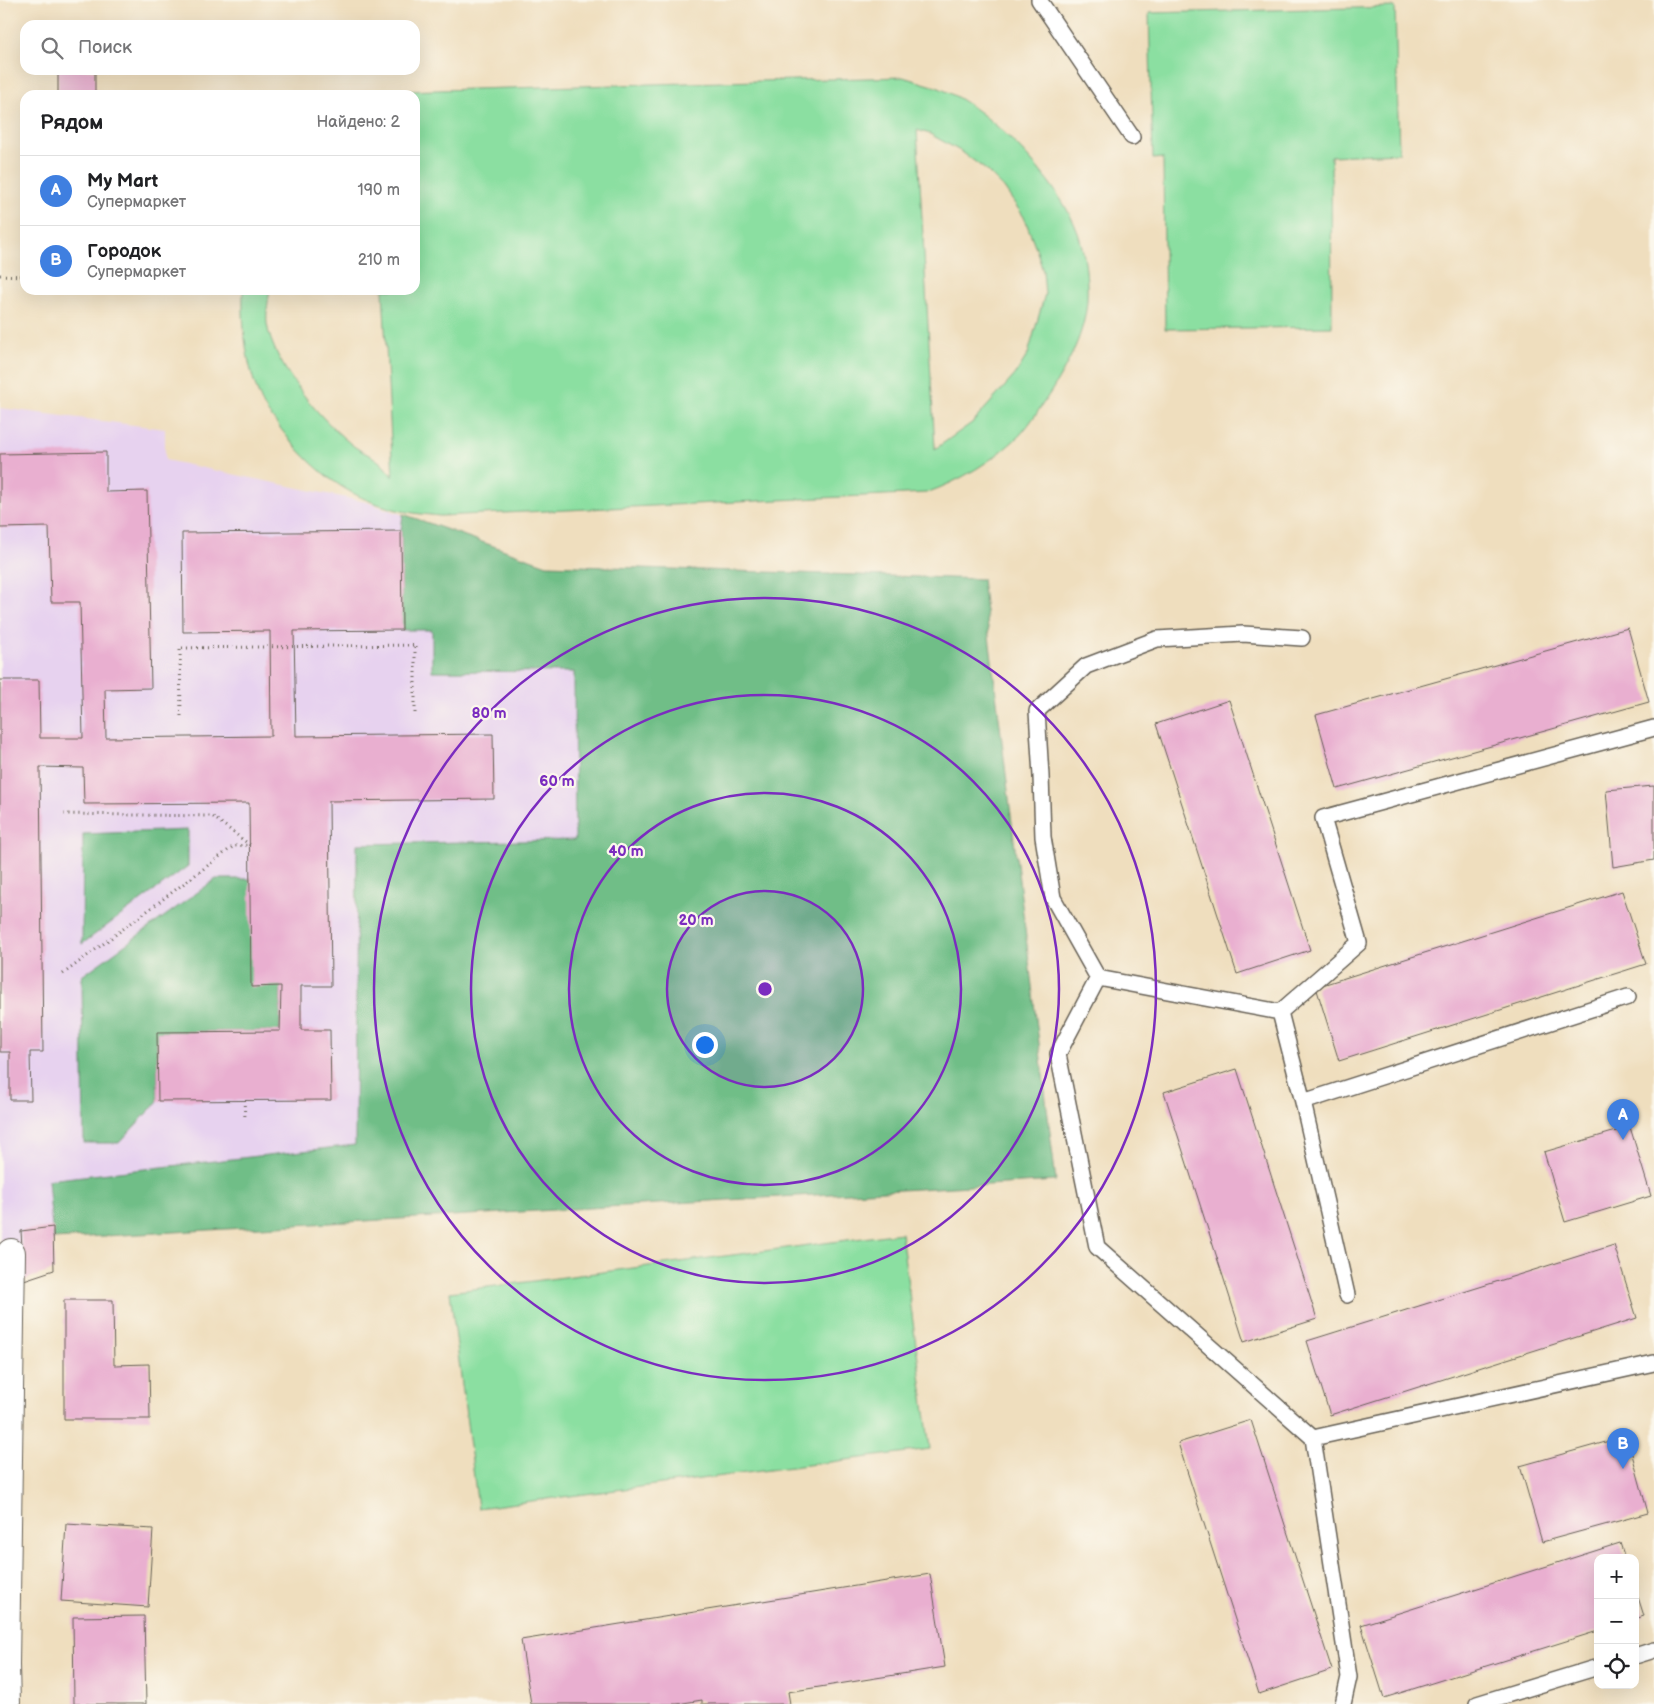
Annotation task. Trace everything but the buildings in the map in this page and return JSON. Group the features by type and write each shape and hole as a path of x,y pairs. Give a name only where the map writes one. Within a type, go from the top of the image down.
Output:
{"street":[{"path":"6,1704 3,1664 10,1253"}],"lane":[{"path":"1039,0 1132,137"},
{"path":"1098,978 1053,898 1043,837 1037,711 1086,666 1157,639 1243,634 1302,638"},
{"path":"1280,1012 1358,942 1323,818 1654,728"},
{"path":"1098,978 1280,1012"},
{"path":"1098,978 1058,1054 1097,1247 1312,1438 1349,1678 1343,1704"},
{"path":"1303,1102 1628,997"},
{"path":"1280,1012 1303,1102 1347,1295"},
{"path":"1312,1438 1654,1363"},
{"path":"1639,1655 1654,1650"},
{"path":"1477,1704 1594,1668"}],"path":[{"path":"0,275 20,276"},
{"path":"181,716 180,648 416,645 415,717"},
{"path":"63,974 234,846 250,845 212,816 64,814"},
{"path":"244,1100 245,1118"}],"shaded area":[{"path":"0,408 165,429 165,460 366,502 547,565 982,579 1056,1181 52,1227 21,1231 22,1253 0,1253"}],"green space":[{"path":"1395,7 1399,153 1331,156 1332,327 1165,329 1163,158 1153,159 1149,13"},
{"path":"903,77 939,88 959,98 1000,129 1039,170 1056,192 1069,213 1078,233 1086,275 1086,312 1080,336 1052,390 1019,436 998,454 951,483 926,493 440,516 400,511 354,494 325,475 288,438 265,408 252,375 246,347 243,295 269,295 267,324 271,340 289,375 301,392 342,437 378,461 393,477 383,295 420,295 420,90","holes":["917,130 930,134 962,152 986,170 1004,188 1024,217 1043,271 1045,294 1028,354 1015,375 973,422 935,449"]},
{"path":"403,514 547,565 982,579 1056,1181 53,1239 48,1180 355,1145 357,844 575,840 574,672 432,671 432,630 402,630 401,531"},
{"path":"188,830 188,866 82,944 83,834"},
{"path":"216,879 250,879 281,986 280,1031 157,1032 158,1101 119,1143 84,1143 82,976"},
{"path":"901,1233 930,1449 478,1508 450,1292"}],"place":[{"name":"My Mart","path":"1623,1140"},
{"name":"Городок","path":"1623,1469"}]}
